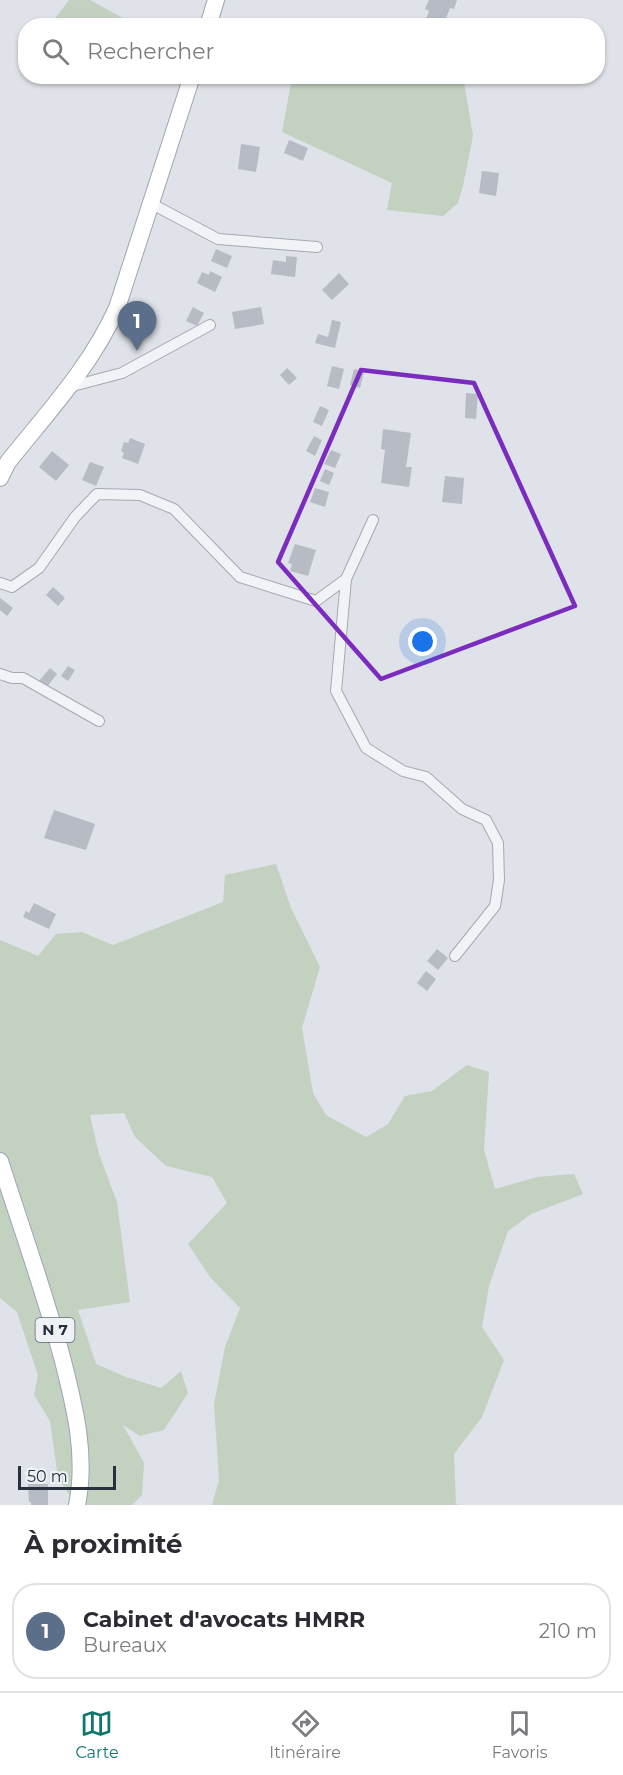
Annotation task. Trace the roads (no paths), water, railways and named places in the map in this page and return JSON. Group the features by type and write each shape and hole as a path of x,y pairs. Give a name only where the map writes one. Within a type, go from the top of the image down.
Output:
{"main road":[{"path":"210,18 216,0"},
{"path":"0,478 8,462 69,387 106,332 152,204 190,84"},
{"name":"N 7","path":"0,1161 53,1322 74,1405 81,1466 76,1505"}],"street":[{"path":"152,204 218,239 317,247"},
{"path":"69,387 122,373 210,325"},
{"path":"0,583 12,587 39,568 75,517 97,495 140,495 174,509 240,577 316,601 346,579"},
{"path":"373,520 346,579 336,691 366,748 403,771 426,777 462,809 486,820 498,843 499,880 495,906 455,956"},
{"path":"0,674 12,678 23,678 99,721"}],"place":[{"name":"Cabinet d'avocats HMRR","path":"137,351"}]}
